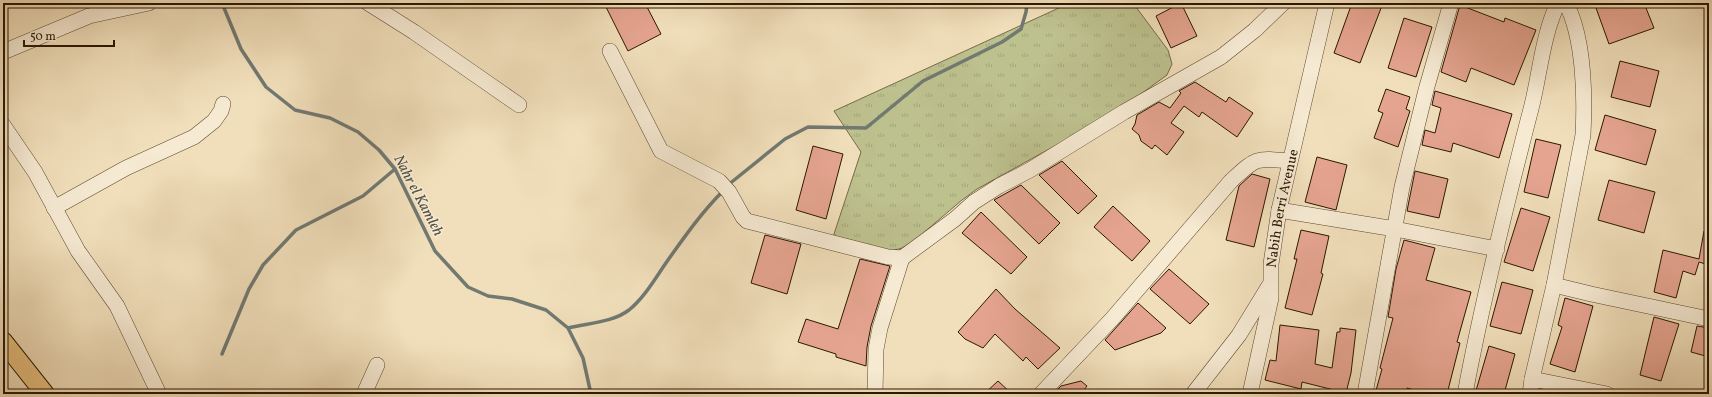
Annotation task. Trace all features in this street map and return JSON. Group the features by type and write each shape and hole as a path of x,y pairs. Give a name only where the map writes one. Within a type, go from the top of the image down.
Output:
{"main road":[{"path":"3,340 45,394"}],"street":[{"path":"3,52 89,16 149,3"},
{"path":"368,3 414,32 519,105"},
{"path":"875,394 877,342 902,258 956,219 974,202 993,190 1030,170 1124,112 1221,57 1255,30 1283,3"},
{"name":"Nabih Berri Avenue","path":"1193,394 1239,335 1270,285 1271,264 1279,210 1327,3"},
{"path":"1365,394 1410,156 1426,90 1451,3"},
{"path":"1465,394 1549,26 1558,3"},
{"path":"1530,394 1532,379 1554,285 1583,135 1583,82 1578,39 1574,23 1566,3"},
{"path":"610,52 661,151 719,181 730,192 742,217 753,224 902,258"},
{"path":"54,208 126,168 194,138 214,121 221,111 223,104"},
{"path":"3,125 35,172 78,251 117,306 159,394"},
{"path":"1041,394 1112,319 1230,181 1251,162 1261,159 1290,161"},
{"path":"1279,210 1395,229 1497,249"},
{"path":"1250,394 1271,298 1270,285"},
{"path":"1554,285 1709,319"},
{"path":"364,394 378,365"},
{"path":"1532,379 1607,394"}],"green space":[{"path":"1062,3 1133,3 1168,50 1172,64 1167,75 1116,112 977,189 915,240 902,248 891,251 833,237 861,152 834,111 1061,7"}],"building":[{"path":"604,3 645,3 661,34 628,51"},
{"path":"1181,3 1197,36 1171,48 1156,16"},
{"path":"1352,3 1383,3 1360,63 1334,53"},
{"path":"1610,3 1644,3 1654,28 1609,44 1596,8"},
{"path":"1460,5 1504,22 1505,18 1536,30 1514,85 1471,68 1466,82 1441,72"},
{"path":"1404,18 1432,27 1416,77 1388,68"},
{"path":"1620,61 1659,71 1650,107 1611,97"},
{"path":"1195,82 1226,102 1229,97 1253,113 1237,137 1202,112 1199,117 1184,106 1171,123 1184,132 1167,155 1155,145 1152,149 1141,141 1139,135 1132,129 1137,115 1159,102 1170,108 1181,93 1179,91"},
{"path":"1386,89 1410,97 1406,109 1410,111 1398,147 1374,138 1383,113 1378,111"},
{"path":"1435,91 1512,114 1499,158 1453,143 1451,152 1422,145 1425,130 1435,133 1441,108 1432,105"},
{"path":"1605,115 1656,130 1646,165 1595,150"},
{"path":"1536,139 1561,145 1548,198 1524,192"},
{"path":"813,146 843,154 826,219 796,210"},
{"path":"1317,157 1347,165 1336,210 1305,202"},
{"path":"1062,161 1097,196 1078,214 1039,175"},
{"path":"1415,171 1448,179 1439,218 1407,211"},
{"path":"1252,174 1270,179 1254,247 1226,240 1239,186"},
{"path":"1609,180 1655,192 1644,233 1598,220"},
{"path":"1021,185 1060,223 1039,244 994,200"},
{"path":"1113,206 1150,241 1132,261 1094,227"},
{"path":"1521,208 1550,217 1533,271 1504,262"},
{"path":"981,212 1027,257 1011,274 962,233"},
{"path":"1301,230 1329,236 1321,273 1323,274 1312,315 1285,308 1297,259 1294,259"},
{"path":"1704,231 1709,232 1709,265 1699,262 1695,275 1683,271 1676,298 1654,292 1663,250 1699,259"},
{"path":"765,235 801,244 787,294 751,283"},
{"path":"1404,240 1435,248 1426,280 1471,292 1457,342 1460,343 1447,394 1428,394 1407,388 1405,394 1375,394 1393,318 1388,317 1396,269"},
{"path":"860,259 890,266 871,326 867,347 866,366 836,357 836,354 798,342 806,319 838,329"},
{"path":"1169,269 1209,304 1190,324 1150,289"},
{"path":"1502,282 1533,290 1521,334 1490,326"},
{"path":"996,289 1015,309 1060,348 1038,369 1026,357 1023,361 995,334 983,348 965,339 958,332"},
{"path":"1565,298 1593,306 1575,372 1550,364 1562,327 1558,325"},
{"path":"1138,303 1166,328 1161,333 1115,350 1105,340"},
{"path":"1654,317 1679,324 1661,381 1640,375"},
{"path":"1280,325 1319,330 1315,364 1332,368 1337,332 1340,332 1340,328 1356,330 1351,373 1346,393 1302,382 1301,389 1265,380 1270,360 1276,361"},
{"path":"1697,326 1709,328 1709,357 1691,352"},
{"path":"1489,346 1515,354 1504,394 1475,394"},
{"path":"998,381 1012,394 984,394"},
{"path":"1081,381 1087,386 1081,394 1053,394 1061,386"}],"waterway":[{"name":"Nahr el Kamleh","path":"222,3 241,49 266,87 295,110 330,118 358,132 379,150 395,169 435,251 468,287 488,296 512,299 546,310 568,328 583,358 591,394"},
{"path":"728,185 785,139 808,127 866,128 923,81 1002,42 1021,29 1027,3"},
{"path":"222,354 249,289 263,265 296,230 363,196 395,169"},
{"path":"568,328 615,318 635,305 694,224 723,191"}]}
